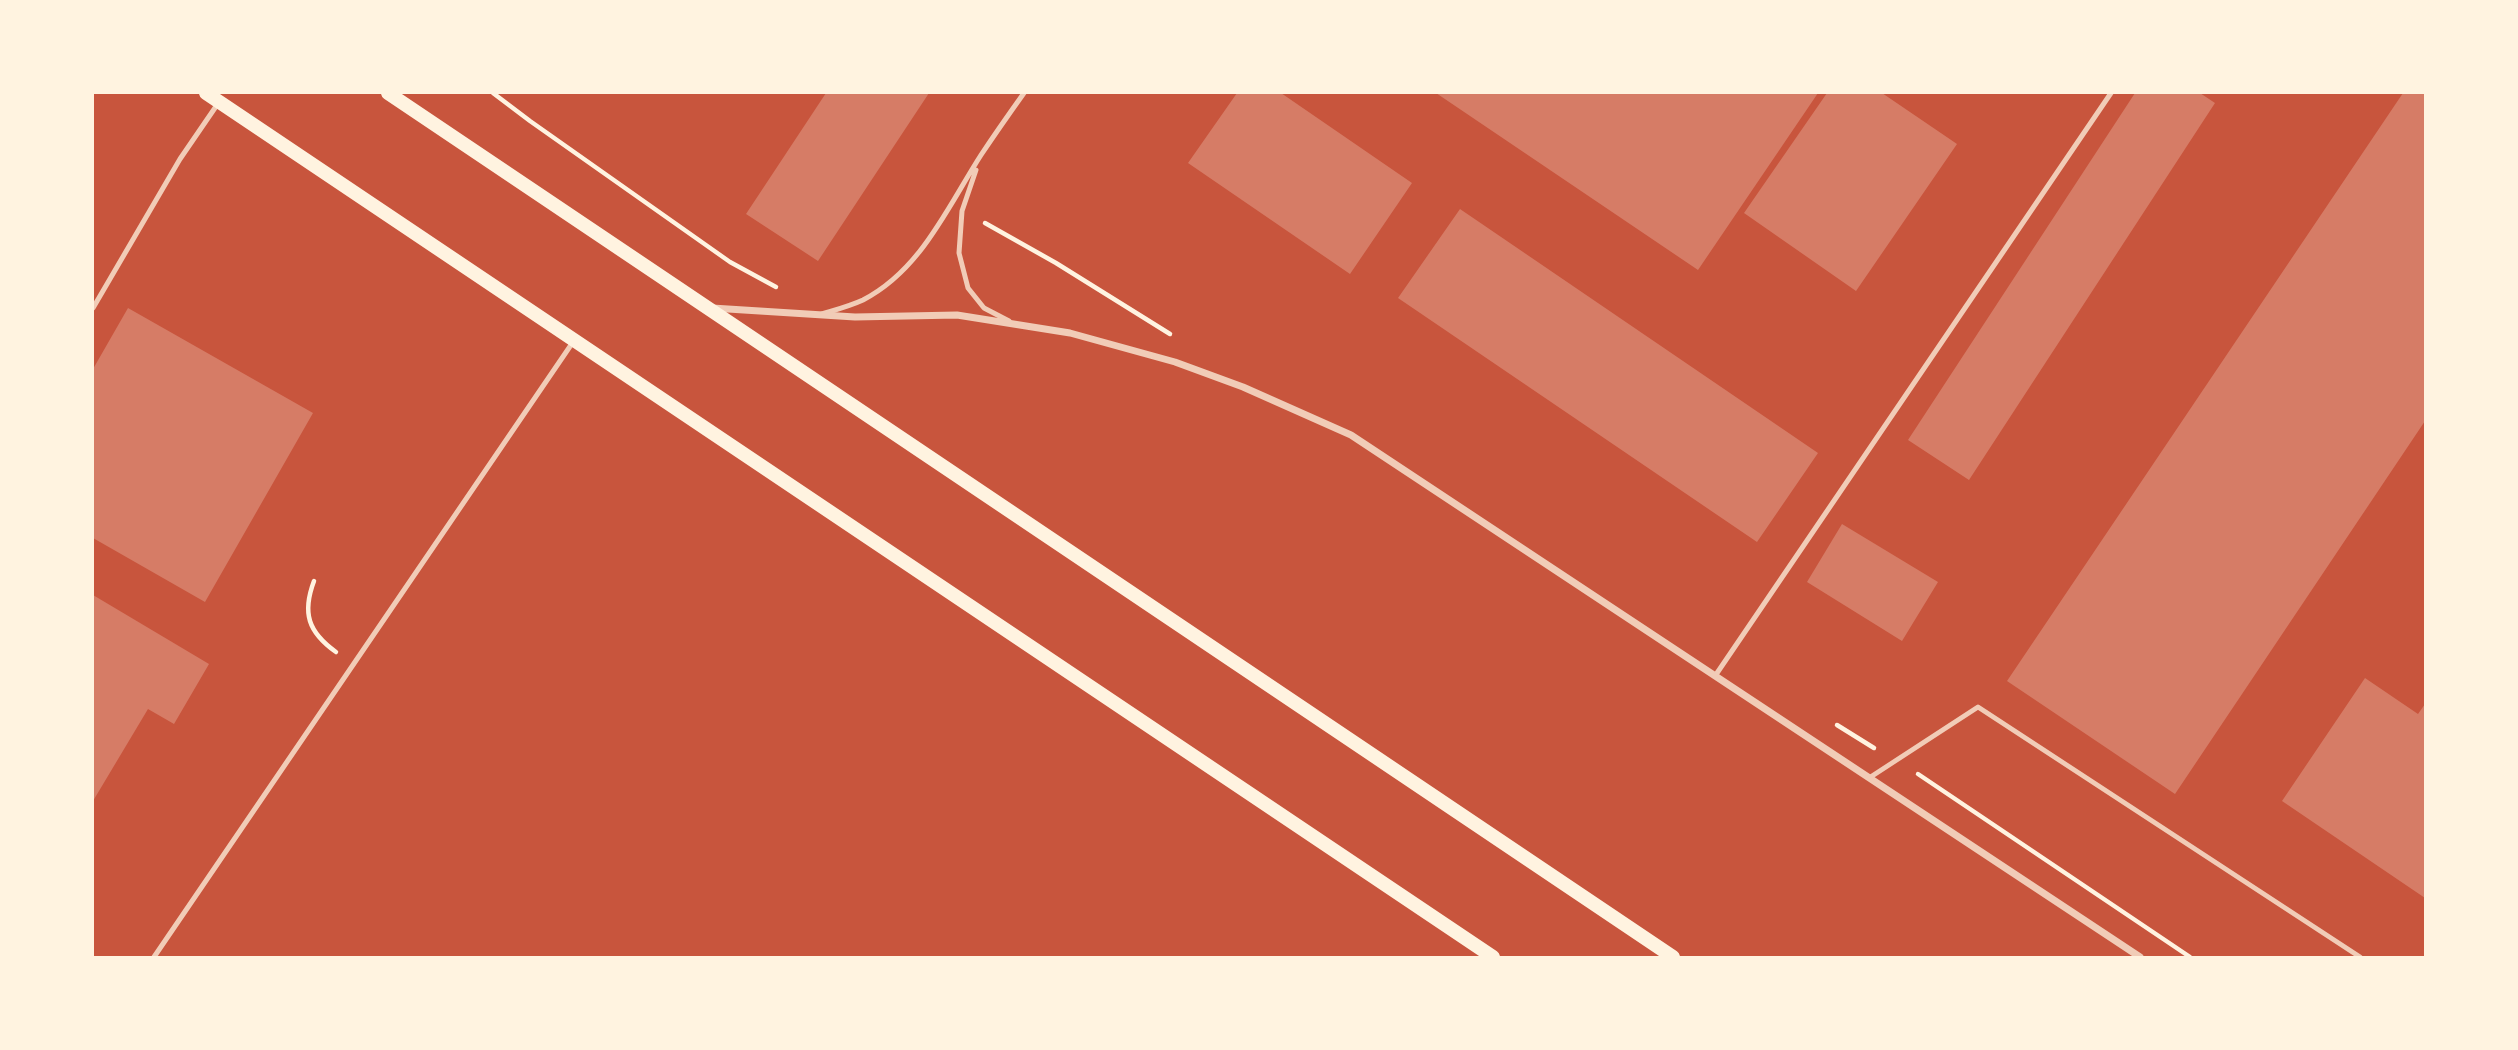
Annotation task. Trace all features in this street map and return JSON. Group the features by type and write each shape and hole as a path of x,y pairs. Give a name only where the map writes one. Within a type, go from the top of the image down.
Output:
{"main road":[{"path":"206,93 1493,957"},
{"path":"388,93 1673,957"}],"street":[{"path":"709,308 855,317 957,315 1069,332 1175,362 1243,387 1351,435 2140,957"}],"lane":[{"path":"818,315 862,300 893,279 941,224 980,157 1024,93"},
{"path":"1716,676 2111,93"},
{"path":"93,308 180,159 219,101"},
{"path":"980,157 962,211 959,253 968,288 984,308 1014,324"},
{"path":"154,957 575,339"},
{"path":"1869,778 1979,707 2360,957"}],"path":[{"path":"314,581 306,601 309,619 318,639 354,664"},
{"path":"1916,773 2190,957"}],"building":[{"path":"826,93 929,93 818,261 746,214"},
{"path":"1237,93 1281,93 1412,183 1350,274 1188,163"},
{"path":"1436,93 1818,93 1698,270"},
{"path":"1827,93 1882,93 1957,144 1856,291 1744,213"},
{"path":"2135,93 2200,93 2215,103 1969,480 1908,440"},
{"path":"2403,93 2425,93 2425,421 2175,794 2007,681"},
{"path":"1460,209 1818,453 1757,542 1398,298"},
{"path":"128,308 313,413 205,602 93,538 93,369"},
{"path":"1842,524 1938,582 1902,641 1807,582"},
{"path":"93,595 209,664 174,724 148,709 93,801"},
{"path":"2365,678 2418,714 2425,704 2425,898 2282,801"}]}
